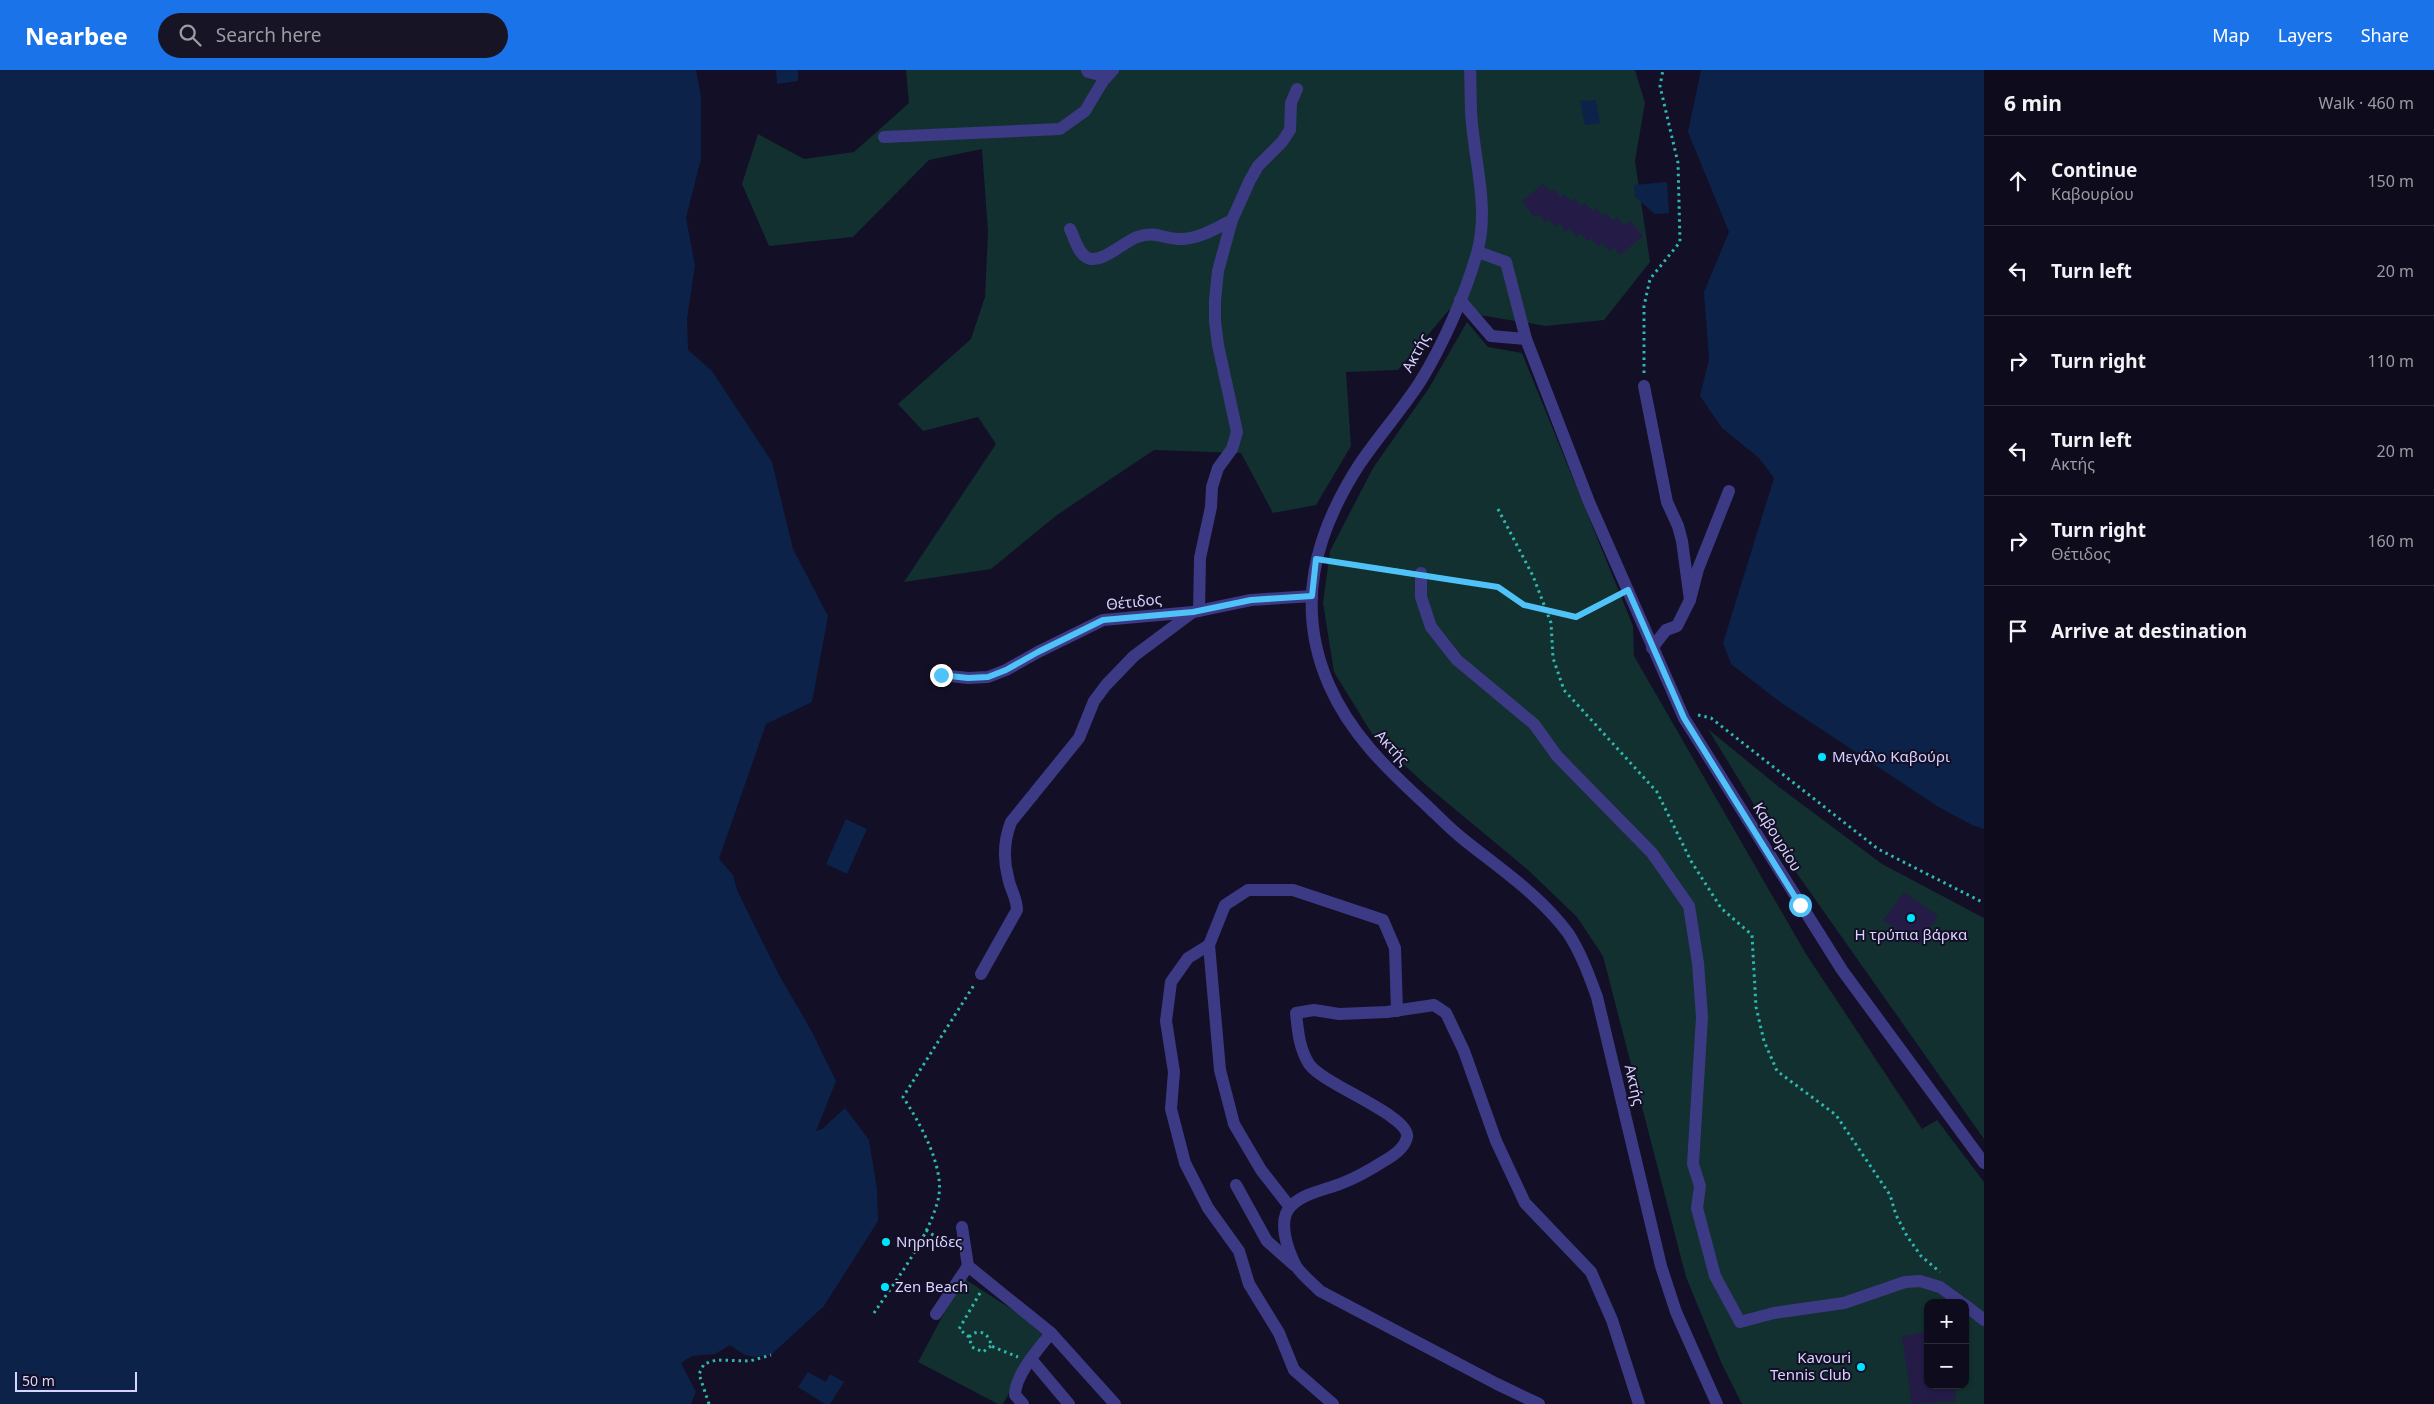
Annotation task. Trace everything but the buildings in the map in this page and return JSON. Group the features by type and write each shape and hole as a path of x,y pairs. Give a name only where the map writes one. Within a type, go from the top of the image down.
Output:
{"street":[{"path":"1087,70 1096,74 1112,70"},
{"path":"884,137 1060,129 1085,111 1112,70"},
{"name":"Ακτής","path":"1470,70 1472,123 1482,196 1482,224 1478,252 1460,300 1420,381 1360,464 1343,491 1316,559 1312,596 1313,637 1329,685 1344,716 1367,747 1461,838 1514,879 1544,907 1567,933 1583,960 1597,997 1661,1266 1676,1312 1717,1404"},
{"path":"981,974 1017,910 1017,900 1008,878 1005,860 1005,839 1011,822 1079,738 1094,701 1106,685 1134,656 1196,611 1200,558 1211,507 1212,487 1218,468 1232,449 1237,432 1218,345 1215,300 1218,271 1232,220 1258,166 1282,142 1290,130 1291,103 1297,89"},
{"path":"1070,229 1081,253 1090,259 1099,258 1134,238 1152,234 1176,239 1187,239 1206,233 1232,220"},
{"name":"Καβουρίου","path":"1478,252 1506,262 1526,339 1590,502 1684,718 1842,970 1984,1163"},
{"path":"1460,300 1491,336 1526,339"},
{"path":"1644,386 1666,502 1678,526 1682,541 1690,600"},
{"path":"1652,648 1666,630 1677,626 1690,600 1698,569 1729,491"},
{"path":"1421,573 1421,598 1431,627 1457,660 1534,724 1557,756 1652,853 1689,906 1698,963 1702,1017 1692,1164 1700,1186 1697,1208 1715,1276 1740,1322 1774,1313 1844,1304 1905,1282 1920,1281 1940,1288 1956,1299"},
{"name":"Θέτιδος","path":"941,675 968,678 988,677 1006,670 1103,620 1196,611 1251,600 1312,596"},
{"path":"1290,1207 1261,1170 1234,1124 1220,1070 1209,946 1225,906 1248,890 1293,890 1383,920 1395,948 1397,1011"},
{"path":"1209,946 1188,958 1171,982 1166,1021 1174,1072 1172,1109 1186,1163 1208,1208 1239,1251 1249,1284 1279,1333 1294,1370 1333,1404"},
{"path":"1297,1267 1289,1249 1284,1229 1290,1207 1301,1198 1364,1174 1392,1157 1404,1145 1408,1136 1406,1129 1390,1115 1328,1080 1309,1065 1298,1041 1296,1013 1314,1010 1339,1014 1397,1011 1434,1005 1446,1013 1464,1052 1496,1141 1525,1203 1591,1272 1612,1320 1639,1404"},
{"path":"1236,1185 1267,1241 1297,1267 1320,1291 1539,1404"},
{"path":"936,1314 968,1266 962,1227"},
{"path":"968,1266 1051,1332 1115,1404"},
{"path":"1969,1308 1984,1320"},
{"path":"1024,1404 1015,1395 1015,1387 1025,1358 1051,1332"},
{"path":"1025,1358 1069,1404"}],"path":[{"path":"1644,386 1644,306 1650,279 1680,242 1678,163 1660,86 1663,70"},
{"path":"1498,509 1533,576 1551,623 1553,658 1564,690 1657,792 1691,861 1721,908 1752,935 1756,1007 1764,1041 1777,1071 1836,1115 1890,1195 1896,1215 1907,1236 1921,1256 1946,1276"},
{"path":"1316,559 1421,573 1498,587 1524,605 1576,617 1628,590"},
{"path":"1684,718 1699,715 1711,718 1878,849 1984,903"},
{"path":"874,1313 926,1230 938,1199 937,1171 930,1146 917,1118 903,1097 981,974"},
{"path":"981,1292 959,1329 969,1337 972,1347 978,1351 983,1352 991,1346"},
{"path":"969,1337 976,1332 982,1332 991,1341 991,1346"},
{"path":"991,1346 1025,1358"},
{"path":"708,1404 699,1374 704,1364 716,1360 750,1361 771,1355"}],"green space":[{"path":"906,70 1635,70 1645,103 1635,161 1650,262 1604,320 1546,326 1449,310 1398,370 1346,372 1351,446 1316,505 1273,513 1241,453 1154,450 1057,515 991,569 904,582 996,444 978,417 923,431 898,404 971,339 985,297 988,232 982,149 929,160 853,237 769,246 742,184 758,134 804,159 854,152 909,103"},
{"path":"1467,322 1488,347 1522,353 1633,626 1634,656 1806,954 1922,1129 1937,1120 1984,1182 1984,1404 1742,1404 1721,1362 1686,1277 1603,956 1577,917 1527,869 1427,786 1374,737 1334,672 1323,603 1330,551 1373,468 1429,388"},
{"path":"1708,729 1779,787 1882,864 1984,918 1984,1139 1791,865"},
{"path":"963,1278 1044,1330 1003,1404 998,1404 918,1362"}],"water":[{"path":"0,70 696,70 701,97 701,159 686,218 695,265 687,319 688,350 712,371 772,462 793,549 828,616 812,702 766,724 719,859 733,875 737,890 778,973 812,1032 836,1081 816,1131 822,1129 845,1108 869,1140 877,1189 878,1221 824,1306 771,1355 754,1357 745,1355 730,1345 715,1354 692,1356 681,1363 696,1392 691,1404 0,1404"},
{"path":"776,70 798,70 798,81 777,84"},
{"path":"1701,70 1984,70 1984,829 1972,825 1937,806 1780,702 1731,664 1723,643 1774,478 1759,458 1722,428 1700,396 1709,359 1704,292 1729,232 1688,132"},
{"path":"1596,100 1600,123 1585,125 1580,101"},
{"path":"1667,182 1669,213 1655,214 1635,197 1634,185"},
{"path":"846,819 867,829 847,874 826,864"},
{"path":"808,1372 826,1382 830,1374 844,1382 830,1404 825,1404 798,1387"}],"place":[{"name":"Μεγάλο Καβούρι","path":"1822,757"},
{"name":"Η τρύπια βάρκα","path":"1911,918"},
{"name":"Νηρηίδες","path":"886,1242"},
{"name":"Zen Beach","path":"885,1287"},
{"name":"Kavouri Tennis Club","path":"1861,1367"}],"route":[{"path":"941,675 968,678 988,677 1006,670 1103,620 1156,617 1217,608 1251,600 1312,596 1312,581 1316,559 1421,573 1498,587 1524,605 1576,617 1628,590 1684,718 1800,905"}]}
